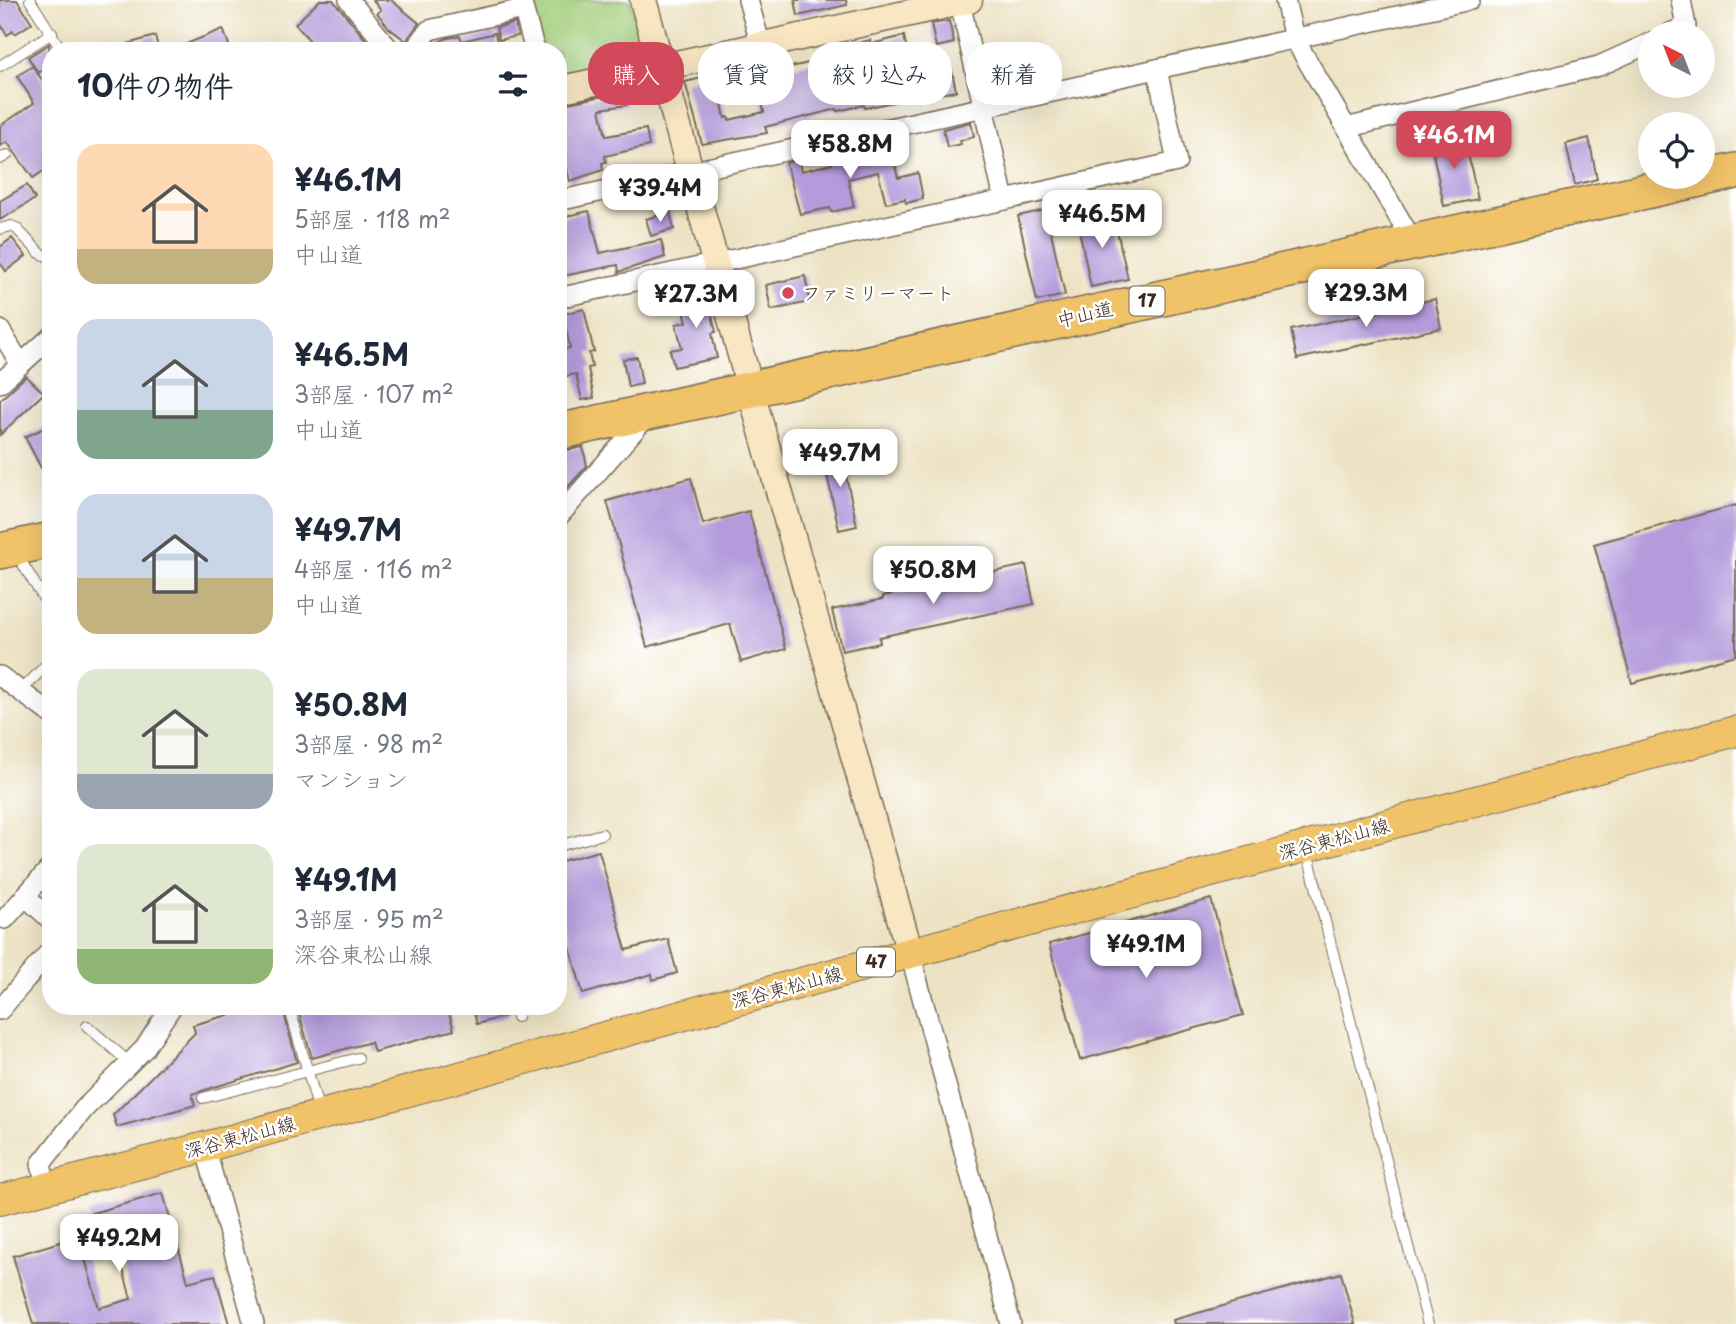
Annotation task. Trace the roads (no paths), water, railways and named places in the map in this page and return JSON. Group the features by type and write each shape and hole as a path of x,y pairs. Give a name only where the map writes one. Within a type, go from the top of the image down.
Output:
{"highway":[{"name":"中山道","path":"567,430 1736,171"}],"main road":[{"name":"深谷東松山線","path":"8,1197 205,1147 910,953 1736,731"}],"street":[{"path":"349,0 384,42"},
{"path":"643,0 656,42"},
{"path":"748,0 760,42"},
{"path":"1285,0 1294,38 1413,242"},
{"path":"567,199 1470,0"},
{"path":"1681,0 1685,21"},
{"path":"779,42 965,1 1004,200"},
{"path":"420,42 429,30 522,5 532,42"},
{"path":"1346,128 1599,66 1638,48"},
{"path":"567,296 1177,162 1157,69"},
{"path":"567,88 588,84"},
{"path":"673,105 1011,1324"},
{"path":"0,330 20,363"},
{"path":"0,383 42,345"},
{"path":"567,507 650,412"},
{"path":"0,676 42,708"},
{"path":"5,919 42,877"},
{"path":"26,896 42,911"},
{"path":"0,1010 42,961"},
{"path":"46,1187 41,1164 85,1109 145,1049 166,1015"},
{"path":"205,1147 254,1324"},
{"path":"0,1220 8,1197"}],"lane":[{"path":"30,0 57,42"},
{"path":"0,65 52,33"},
{"path":"0,229 11,226 16,228 42,254"},
{"path":"23,546 22,564 42,596"},
{"path":"20,692 42,669"},
{"path":"567,844 602,834"},
{"path":"1306,847 1428,1324"},
{"path":"291,1015 320,1115"},
{"path":"88,1026 131,1064"},
{"path":"204,1098 358,1058"}],"place":[{"name":"ファミリーマート","path":"788,293"}]}
